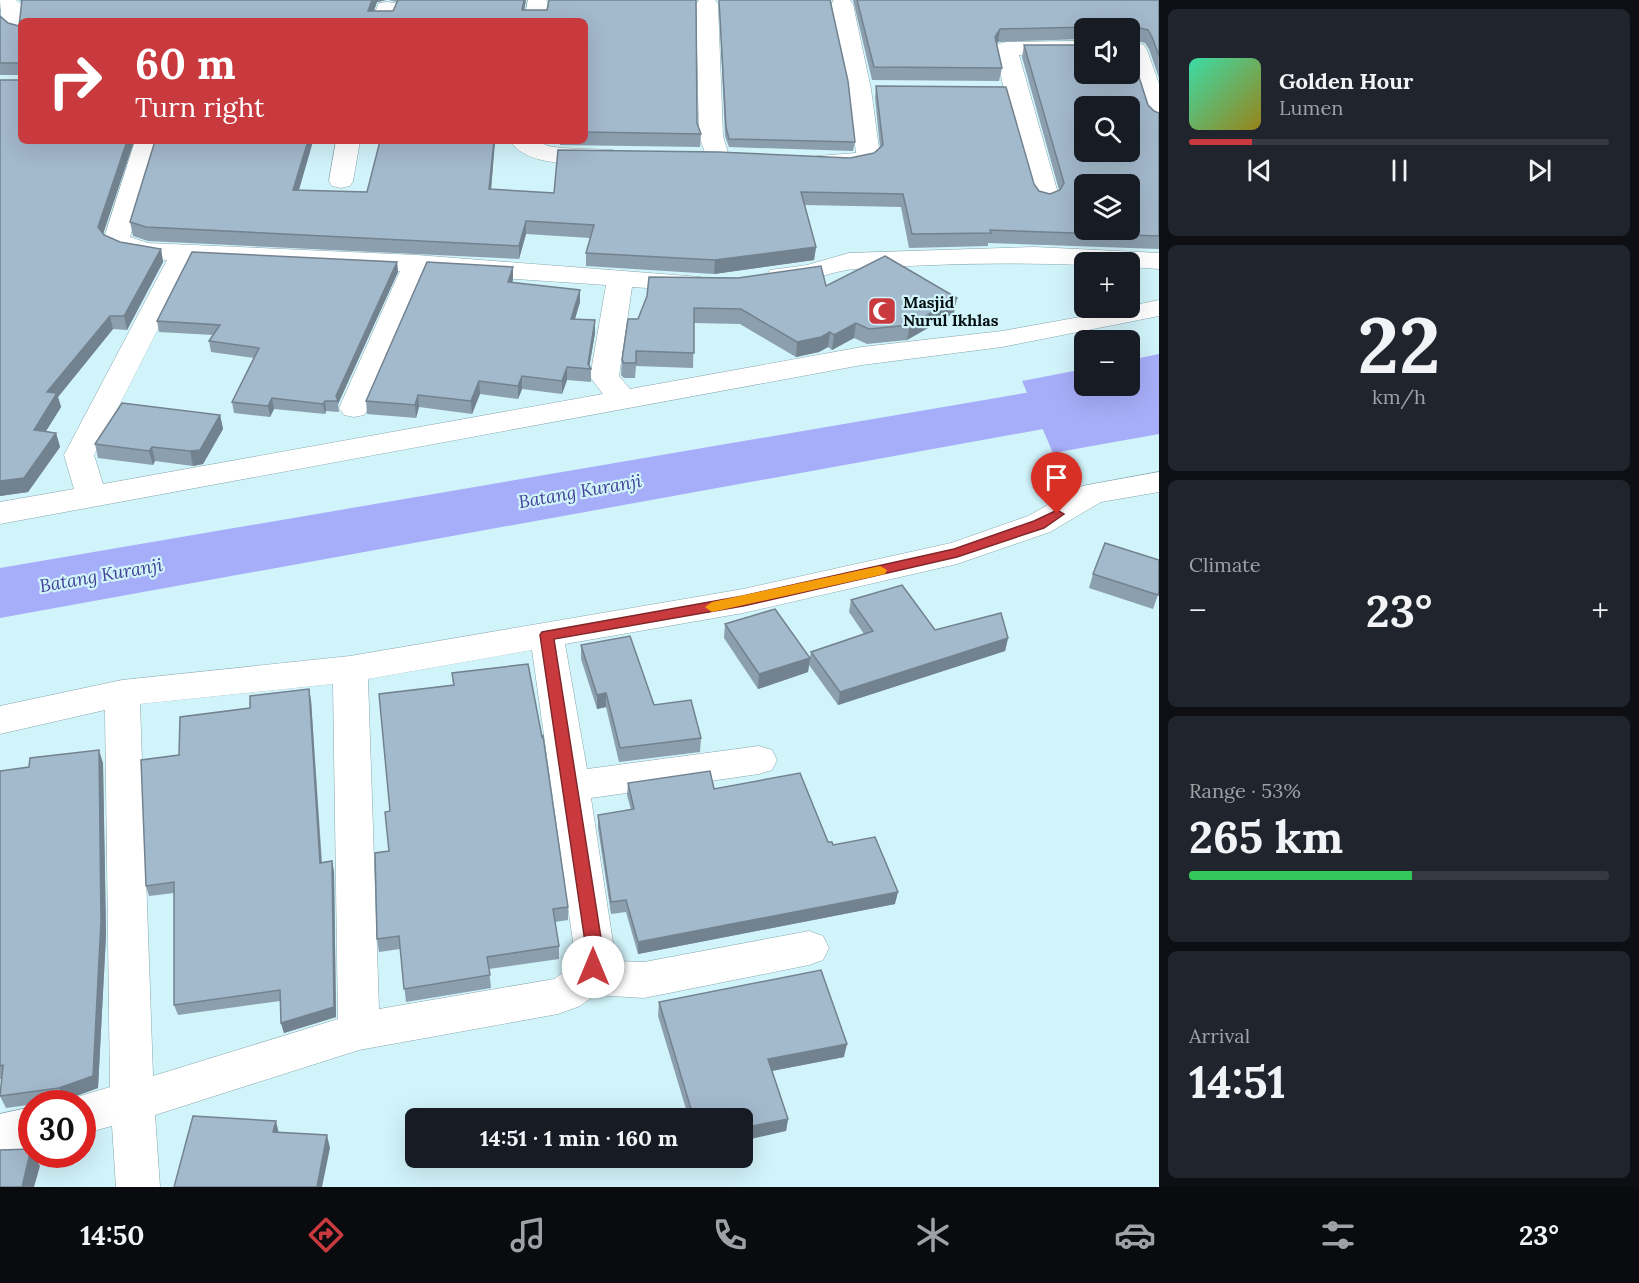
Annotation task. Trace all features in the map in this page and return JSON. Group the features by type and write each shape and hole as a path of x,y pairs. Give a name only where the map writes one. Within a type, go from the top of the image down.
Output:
{"street":[{"path":"0,0 13,7 13,24 18,27"},
{"path":"707,4 711,136 705,156 741,157"},
{"path":"800,160 848,162 868,156 860,89 842,4"},
{"path":"1046,197 1014,90 1006,49 1074,48"},
{"path":"1140,49 1159,50"},
{"path":"1140,67 1159,117"},
{"path":"860,89 884,89"},
{"path":"991,90 1014,90"},
{"path":"146,144 117,240 145,251 417,263 620,280 714,284"},
{"path":"341,181 347,144"},
{"path":"526,144 533,149 556,154 625,155"},
{"path":"91,496 79,455 183,254"},
{"path":"758,279 809,273 849,261 915,258 1035,255 1159,261"},
{"path":"354,408 417,263"},
{"path":"620,280 604,377 623,399"},
{"path":"0,513 862,356 1002,339 1159,308"},
{"path":"0,720 122,693 350,669 743,601 957,553 1039,524 1093,493 1159,482"},
{"path":"96,1111 132,1102 359,1030 558,996 576,989 588,976 595,957 547,635"},
{"path":"350,669 359,1030"},
{"path":"122,693 132,1102 138,1187"},
{"path":"571,786 759,760"},
{"path":"588,976 644,980 809,948"},
{"path":"0,1135 18,1130"}],"water":[{"path":"1159,354 1159,434 1053,453 1022,381 1074,371 1074,396 1140,396 1140,358"}],"building":[{"path":"22,0 372,0 368,11 393,11 398,0 524,0 522,10 547,10 549,0 696,0 697,123 701,134 588,132 588,18 20,18"},
{"path":"719,0 830,0 848,81 855,142 729,139 726,127"},
{"path":"857,0 1159,0 1159,56 1148,30 1140,28 1140,18 1074,18 1074,27 1000,29 995,37 1002,68 874,67"},
{"path":"0,16 8,23 18,26 18,63 0,63"},
{"path":"1024,45 1074,45 1074,84 1140,84 1140,80 1148,105 1159,113 1159,236 1140,235 1140,174 1074,174 1074,233 990,230 991,233 912,234 903,194 801,192 816,247 715,260 586,253 594,225 526,221 519,246 146,227 130,222 154,144 307,144 293,190 367,192 379,144 494,144 489,189 554,193 558,150 718,152 850,158 874,153 883,145 876,86 1006,87 1034,184 1039,191 1050,194 1060,190 1064,183"},
{"path":"0,80 18,80 18,144 126,144 98,227 104,235 120,242 161,249 124,316 110,316 47,392 57,393 34,430 56,433 24,478 0,481"},
{"path":"192,252 397,262 336,396 338,401 325,401 323,404 272,398 268,406 232,402 259,348 209,341 220,325 157,321"},
{"path":"885,256 957,298 910,325 869,329 856,323 834,335 830,332 821,337 797,342 741,309 694,308 694,353 636,351 636,363 624,363 622,360 628,319 638,319 647,296 649,277 738,278 821,266 826,286"},
{"path":"427,262 513,267 508,282 580,290 571,319 595,320 588,364 591,369 567,367 562,381 522,376 518,386 479,381 471,401 418,395 415,405 366,401"},
{"path":"122,403 220,415 200,450 152,447 149,451 95,444"},
{"path":"1105,543 1159,560 1158,595 1093,574"},
{"path":"902,585 935,630 1001,613 1008,638 840,692 811,652 873,631 851,600"},
{"path":"775,609 810,658 759,674 725,624"},
{"path":"630,636 654,705 691,700 701,738 620,748 606,693 597,695 581,645"},
{"path":"528,664 543,736 568,907 553,909 559,946 487,957 490,975 404,989 399,936 377,939 375,853 389,851 385,812 390,811 379,694 454,685 452,673"},
{"path":"309,689 320,863 332,861 334,1007 281,1023 280,990 174,1005 174,882 146,886 141,760 179,755 180,717 250,708 250,696"},
{"path":"99,750 101,922 93,1076 59,1088 18,1090 18,1094 0,1096 3,1065 0,1066 0,771 29,767 30,758"},
{"path":"710,771 714,789 800,773 828,842 832,842 833,845 875,837 898,892 638,942 626,900 611,902 598,815 634,809 628,783"},
{"path":"821,970 847,1044 768,1059 788,1119 753,1126 753,1108 691,1108 659,1002"},
{"path":"193,1116 276,1121 273,1132 327,1135 317,1187 174,1187"},
{"path":"18,1149 18,1168 26,1168 22,1187 0,1187 0,1150"}],"waterway":[{"name":"Batang Kuranji","path":"0,593 1159,389"}],"slow traffic":[{"path":"712,607 880,570"}],"place":[{"name":"Masjid Nurul Ikhlas","path":"882,311"}],"route":[{"path":"593,967 595,957 592,935 547,635 743,601 957,553 1039,524 1057,514"}]}
